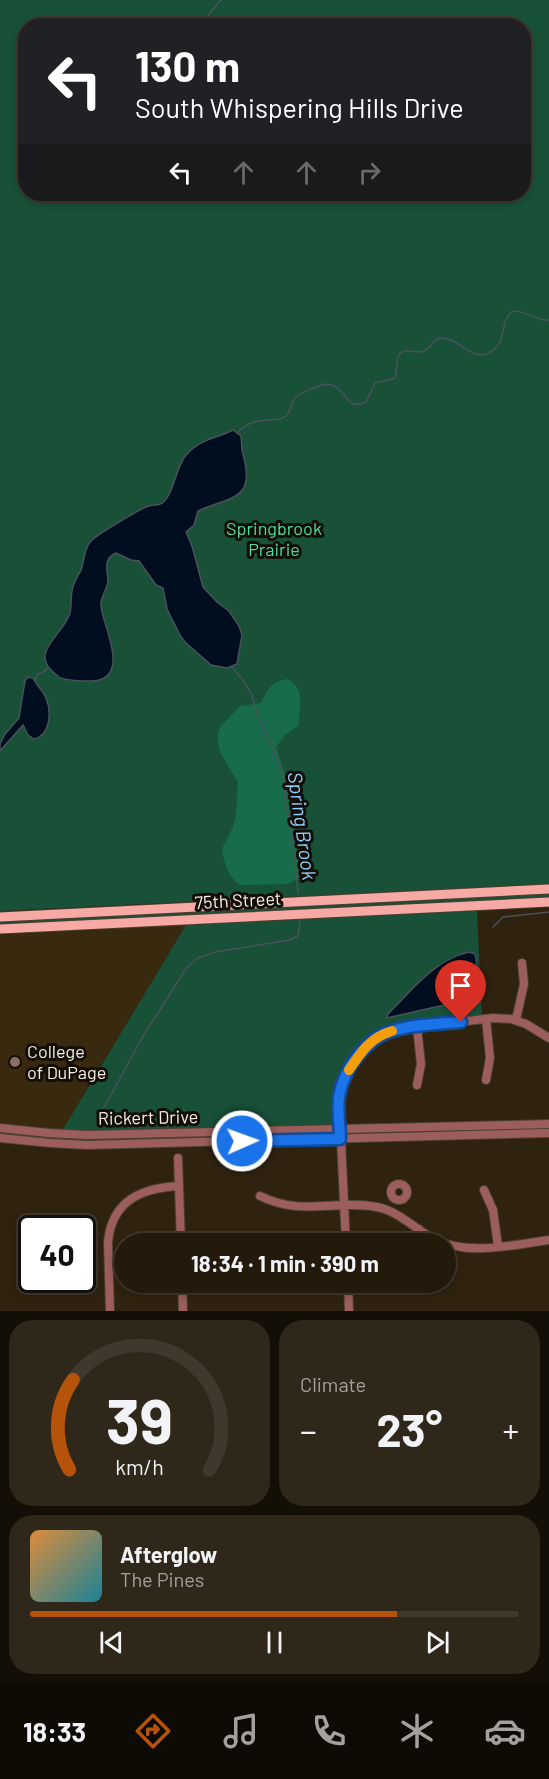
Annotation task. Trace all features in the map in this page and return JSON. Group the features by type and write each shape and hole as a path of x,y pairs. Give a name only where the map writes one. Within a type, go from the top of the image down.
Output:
{"main road":[{"name":"75th Street","path":"0,916 549,889"},
{"name":"75th Street","path":"0,929 549,902"}],"street":[{"path":"516,1020 524,984 522,963"},
{"path":"486,1019 490,1064 486,1080"},
{"path":"345,1233 339,1109 341,1087 358,1057 368,1045 396,1029 486,1019 516,1020 549,1038"},
{"path":"417,1027 421,1064 417,1085"},
{"name":"Rickert Drive","path":"0,1128 87,1135 549,1124"},
{"name":"Rickert Drive","path":"0,1138 69,1144 549,1133"},
{"path":"178,1158 181,1233"},
{"path":"110,1311 108,1242 109,1231 116,1215 128,1201 143,1191 157,1187 179,1186"},
{"path":"484,1190 493,1210 498,1246"},
{"path":"260,1196 286,1206 374,1207 390,1211 433,1238 457,1247 478,1249 549,1240"},
{"path":"390,1211 396,1199"},
{"path":"416,1233 419,1229"},
{"path":"182,1293 183,1311"},
{"path":"348,1293 349,1311"}],"shaded area":[{"path":"186,925 62,1131 0,1125 0,935"}],"green space":[{"name":"Springbrook Prairie","path":"0,0 549,0 549,884 0,911"},
{"path":"287,679 293,683 299,693 298,726 285,735 276,747 286,778 300,872 298,879 287,884 240,885 227,869 222,849 236,815 238,782 221,754 218,732 240,706 261,703 271,687"},
{"path":"549,892 549,899 0,926 0,919"},
{"path":"477,910 482,1017 384,1031 339,1083 335,1099 335,1125 62,1131 186,925"},
{"path":"549,1127 549,1130 390,1133 437,1130"},
{"path":"292,1133 240,1138 73,1142 64,1139"}],"water":[{"path":"233,430 241,436 246,469 243,489 230,499 198,511 194,525 186,532 203,587 229,611 239,626 242,635 237,664 227,668 211,665 186,643 167,609 163,588 156,585 139,561 116,553 107,561 108,583 101,602 102,614 112,646 112,667 108,675 99,680 79,681 59,677 49,668 45,660 45,653 70,613 74,585 88,544 128,516 166,500 186,455 203,442"},
{"path":"28,677 33,678 46,698 49,710 48,723 43,733 34,739 28,735 23,725 0,751 0,744 5,734 19,718 25,681"},
{"path":"469,952 475,954 476,958 475,998 387,1018 388,1014 424,977 445,962"}],"waterway":[{"path":"206,18 221,0"},
{"name":"Spring Brook","path":"238,432 252,423 276,420 286,416 296,397 324,384 339,389 354,404 366,402 375,383 395,378 397,361 401,353 425,351 439,338 451,340 479,355 489,353 499,343 508,316 513,311 549,320"},
{"name":"Spring Brook","path":"232,667 252,695 257,713 282,770 298,893"},
{"path":"35,680 38,674 47,668"},
{"path":"493,927 503,917 549,912"},
{"name":"Spring Brook","path":"100,1115 142,1038 187,967 198,958 215,952 290,940 298,936 300,922"}],"slow traffic":[{"path":"349,1070 368,1045 376,1038 392,1031"}],"place":[{"name":"College of DuPage","path":"15,1062"}],"route":[{"path":"242,1141 340,1139 341,1087 349,1070 368,1045 376,1038 396,1029 461,1022"}]}
